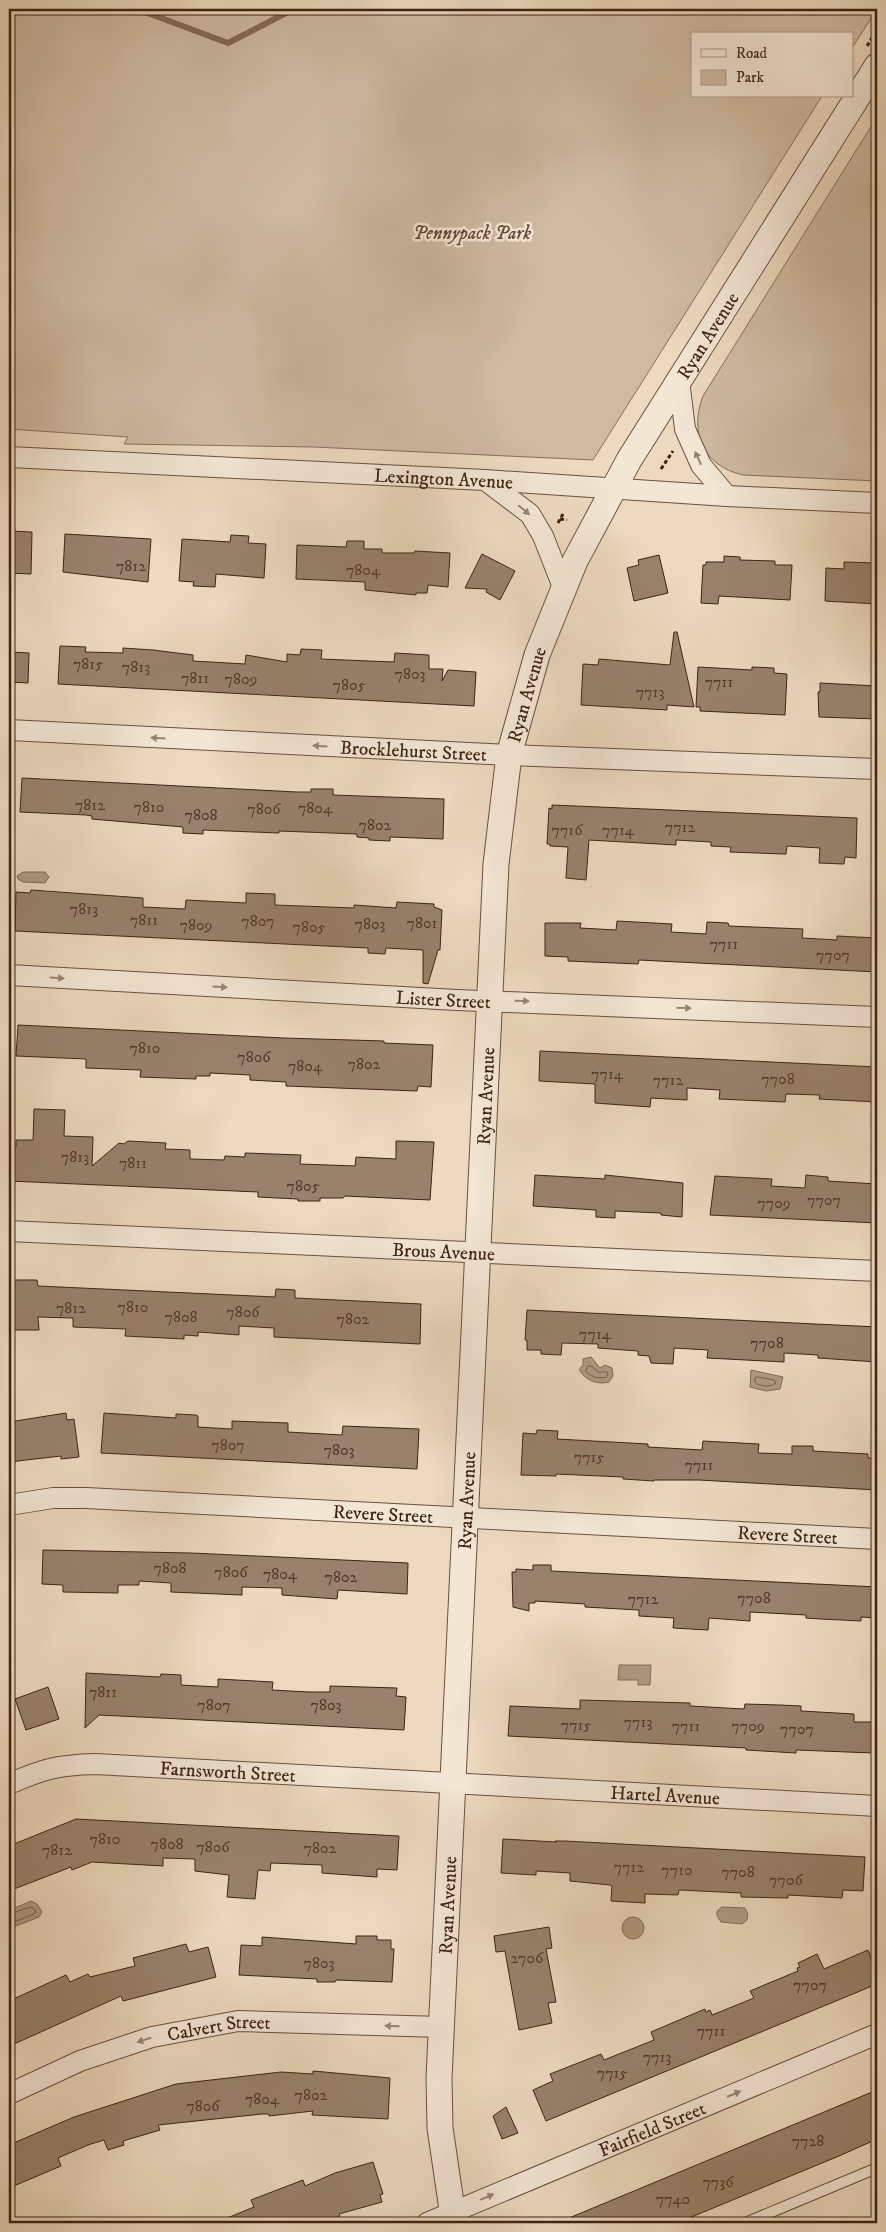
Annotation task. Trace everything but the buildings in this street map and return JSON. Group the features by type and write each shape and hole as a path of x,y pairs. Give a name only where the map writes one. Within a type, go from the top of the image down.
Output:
{"street":[{"name":"Ryan Avenue","path":"453,2218 440,2128 438,2078 496,864 509,755 536,655 563,587 613,488 877,66"},
{"path":"679,380 685,430 701,465 727,496"},
{"name":"Lexington Avenue","path":"9,457 485,480 727,496 877,503"},
{"path":"485,480 530,514 543,536 563,587"},
{"name":"Brocklehurst Street","path":"9,730 509,755 877,769"},
{"name":"Lister Street","path":"9,975 490,1000 877,1017"},
{"name":"Brous Avenue","path":"9,1231 479,1251 877,1271"},
{"name":"Revere Street","path":"9,1505 53,1498 86,1498 877,1539"},
{"name":"Farnsworth Street","path":"9,1784 39,1770 66,1765 96,1764 452,1784"},
{"name":"Hartel Avenue","path":"452,1784 839,1802 877,1806"},
{"name":"Calvert Street","path":"9,2094 80,2061 152,2037 238,2021 441,2027"},
{"name":"Fairfield Street","path":"427,2223 453,2218 877,2034"}],"lane":[{"path":"745,2223 877,2168"}],"path":[{"path":"661,469 675,449"},
{"path":"659,464 664,464"},
{"path":"560,519 567,520"}],"green space":[{"name":"Pennypack Park","path":"9,9 877,9 854,45 854,32 691,32 691,98 821,98 593,460 314,447 124,444 128,437 9,429"},
{"path":"877,117 877,481 743,475 729,470 709,456 703,446 698,422 703,396"}],"water":[{"path":"23,872 45,872 49,877 45,883 23,882 17,876"},
{"path":"591,1357 600,1368 605,1365 612,1368 613,1376 609,1382 600,1383 592,1381 579,1370 583,1365 583,1359"},
{"path":"751,1370 783,1377 780,1389 766,1391 750,1387"},
{"path":"619,1665 651,1665 650,1685 638,1685 638,1680 618,1680"},
{"path":"31,1901 37,1904 42,1912 39,1917 16,1926 11,1925 9,1921 10,1910"},
{"path":"722,1907 745,1908 748,1914 747,1920 742,1924 721,1922 717,1916 717,1911"},
{"path":"633,1917 641,1920 644,1928 641,1936 633,1939 625,1936 622,1928 625,1920"}],"waterway":[{"path":"137,9 228,43 294,9"}]}
